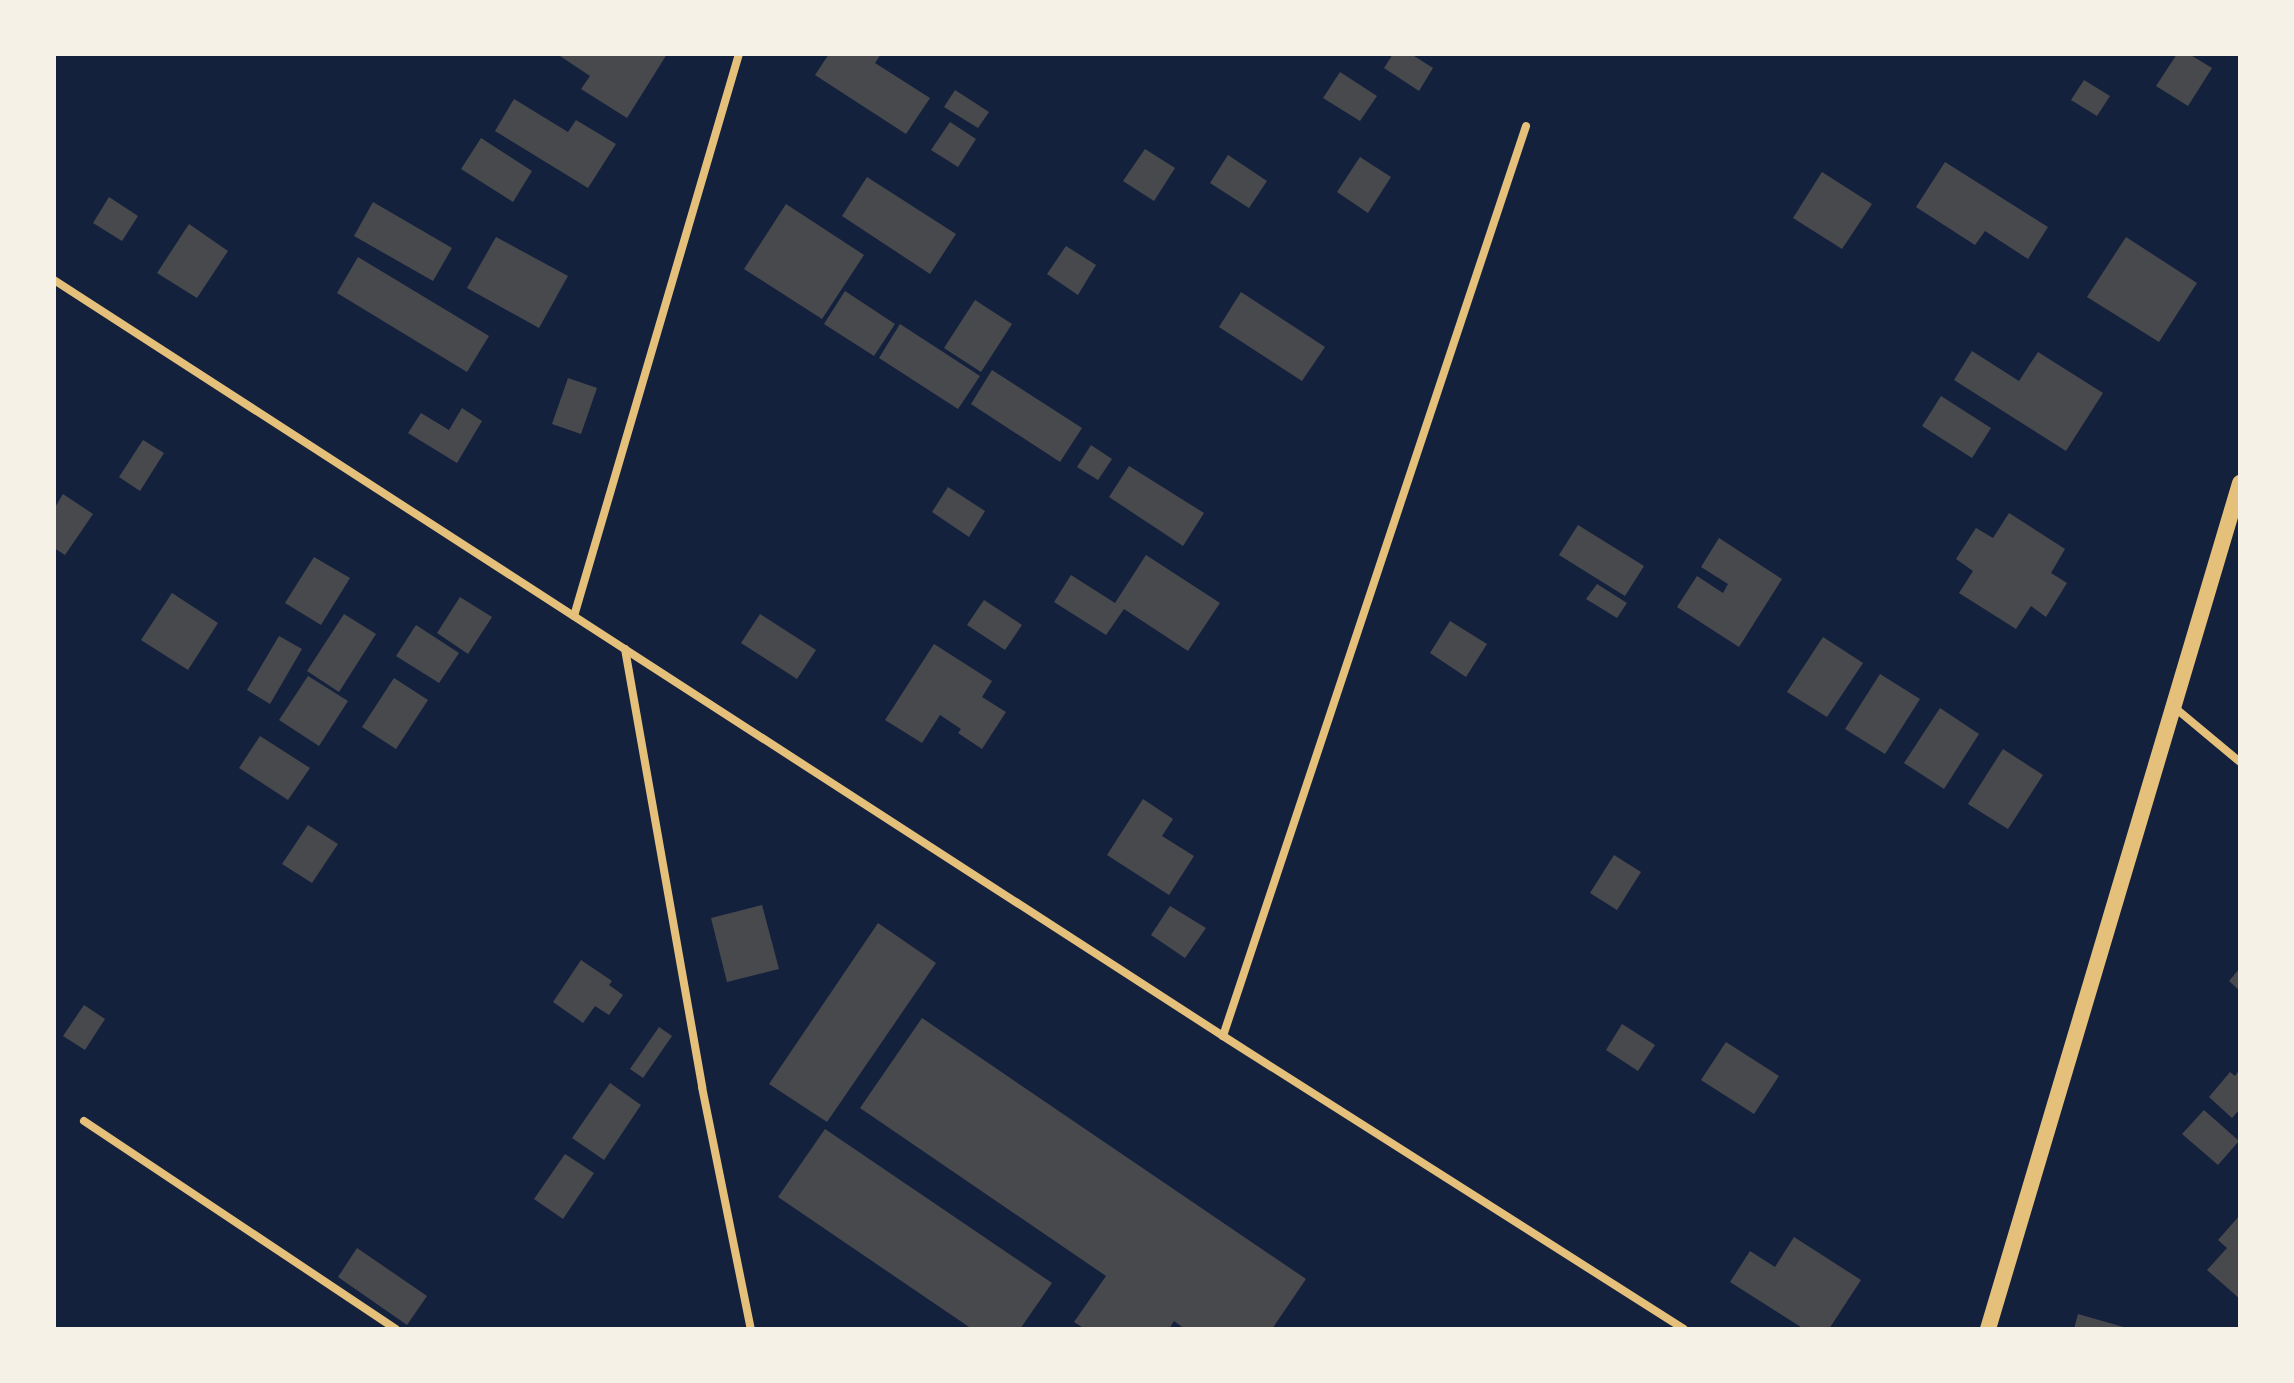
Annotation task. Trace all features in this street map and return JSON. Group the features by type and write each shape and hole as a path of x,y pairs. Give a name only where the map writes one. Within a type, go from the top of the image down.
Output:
{"main road":[{"path":"1988,1329 2240,483"}],"street":[{"path":"574,616 739,54"},
{"path":"1223,1036 1526,126"},
{"path":"54,280 1223,1036 1684,1329"},
{"path":"625,649 702,1087 751,1329"},
{"path":"2174,707 2240,762"},
{"path":"84,1121 396,1329"}],"building":[{"path":"557,54 667,54 627,118 581,89 590,76"},
{"path":"829,54 881,54 875,63 930,98 906,134 815,75"},
{"path":"1393,54 1411,54 1433,68 1419,91 1384,68"},
{"path":"2177,54 2189,54 2212,68 2188,106 2156,86"},
{"path":"1340,72 1377,96 1360,121 1323,98"},
{"path":"2084,80 2110,96 2097,116 2071,100"},
{"path":"955,90 989,112 978,128 944,107"},
{"path":"514,99 568,132 576,120 616,144 588,188 495,131"},
{"path":"950,122 976,139 958,167 931,150"},
{"path":"481,138 532,171 513,202 461,169"},
{"path":"1145,149 1175,168 1154,201 1123,181"},
{"path":"1228,155 1267,181 1249,208 1210,183"},
{"path":"1360,157 1391,177 1368,213 1337,192"},
{"path":"1945,162 2048,227 2028,259 1985,231 1975,245 1916,207"},
{"path":"1822,172 1872,204 1842,249 1793,218"},
{"path":"867,177 956,234 930,274 842,216"},
{"path":"109,197 138,216 122,241 93,223"},
{"path":"373,202 452,248 433,281 354,236"},
{"path":"786,204 864,255 822,319 744,269"},
{"path":"189,224 228,251 197,298 157,273"},
{"path":"496,237 568,276 539,328 467,288"},
{"path":"2126,237 2197,283 2159,342 2087,297"},
{"path":"1066,246 1096,265 1078,295 1047,274"},
{"path":"358,257 489,336 467,372 337,293"},
{"path":"845,291 895,324 874,356 824,324"},
{"path":"1241,292 1325,347 1302,381 1219,327"},
{"path":"975,300 1012,324 981,372 944,348"},
{"path":"900,324 980,376 958,409 879,358"},
{"path":"1972,351 2019,381 2038,352 2103,393 2066,451 1954,380"},
{"path":"992,370 1082,428 1060,462 971,404"},
{"path":"568,378 597,388 581,434 552,424"},
{"path":"1941,396 1991,428 1972,458 1922,426"},
{"path":"462,408 482,421 457,463 408,433 421,413 449,430"},
{"path":"143,440 164,453 140,491 119,477"},
{"path":"1091,445 1112,459 1098,480 1077,467"},
{"path":"1129,466 1204,513 1183,546 1109,497"},
{"path":"948,487 985,511 969,537 932,512"},
{"path":"63,494 93,514 65,555 54,548 54,509"},
{"path":"2009,513 2065,549 2051,573 2067,583 2046,617 2031,606 2016,629 1959,593 1973,571 1956,559 1976,528 1993,538"},
{"path":"1578,525 1644,566 1625,596 1559,555"},
{"path":"1719,538 1782,579 1739,647 1677,607 1697,576 1723,593 1728,584 1701,567"},
{"path":"1146,555 1220,603 1188,651 1124,609 1106,635 1054,602 1071,575 1115,603"},
{"path":"314,557 350,578 321,625 285,603"},
{"path":"1597,584 1627,603 1617,618 1586,599"},
{"path":"172,593 218,623 188,670 141,640"},
{"path":"460,597 492,617 468,654 437,633"},
{"path":"984,600 1022,625 1005,650 967,625"},
{"path":"344,614 376,634 339,692 307,671"},
{"path":"760,614 816,650 797,679 741,643"},
{"path":"1450,621 1487,644 1466,677 1430,653"},
{"path":"416,625 459,653 439,683 396,656"},
{"path":"279,636 302,649 270,704 247,690"},
{"path":"1823,637 1863,663 1827,717 1787,692"},
{"path":"934,644 992,681 982,697 1006,712 982,749 958,733 961,729 940,715 922,743 885,720"},
{"path":"1880,674 1920,699 1885,754 1845,729"},
{"path":"308,676 348,701 319,746 279,720"},
{"path":"394,678 428,700 396,749 362,727"},
{"path":"1940,708 1979,734 1944,789 1904,763"},
{"path":"260,736 310,768 288,800 239,768"},
{"path":"2003,749 2043,775 2008,829 1968,804"},
{"path":"1143,799 1173,819 1162,836 1194,856 1169,895 1107,855"},
{"path":"308,825 338,844 312,883 282,864"},
{"path":"1614,855 1641,872 1617,910 1590,893"},
{"path":"762,905 779,969 727,982 711,918"},
{"path":"1170,906 1206,928 1185,958 1151,935"},
{"path":"878,923 936,963 827,1122 769,1084"},
{"path":"581,960 612,981 609,985 623,995 609,1015 595,1006 583,1023 553,1002"},
{"path":"2240,968 2240,991 2229,981"},
{"path":"84,1005 105,1019 85,1050 63,1036"},
{"path":"922,1018 1306,1279 1272,1329 1185,1329 1174,1321 1169,1329 1085,1329 1074,1322 1106,1276 860,1108"},
{"path":"1622,1024 1655,1045 1638,1071 1606,1050"},
{"path":"659,1027 672,1036 643,1078 630,1069"},
{"path":"1726,1042 1779,1076 1754,1114 1701,1080"},
{"path":"2240,1069 2240,1109 2232,1118 2209,1097 2230,1072 2235,1076"},
{"path":"610,1083 641,1105 604,1160 572,1138"},
{"path":"2204,1110 2239,1141 2218,1165 2182,1134"},
{"path":"825,1129 1052,1283 1020,1329 972,1329 778,1197"},
{"path":"565,1154 594,1173 563,1219 534,1199"},
{"path":"2240,1215 2240,1299 2207,1270 2227,1248 2218,1240"},
{"path":"1794,1237 1861,1280 1829,1329 1804,1329 1730,1282 1750,1251 1775,1267"},
{"path":"357,1248 427,1296 407,1325 338,1277"},
{"path":"2078,1314 2127,1328 2127,1329 2074,1329"}]}
